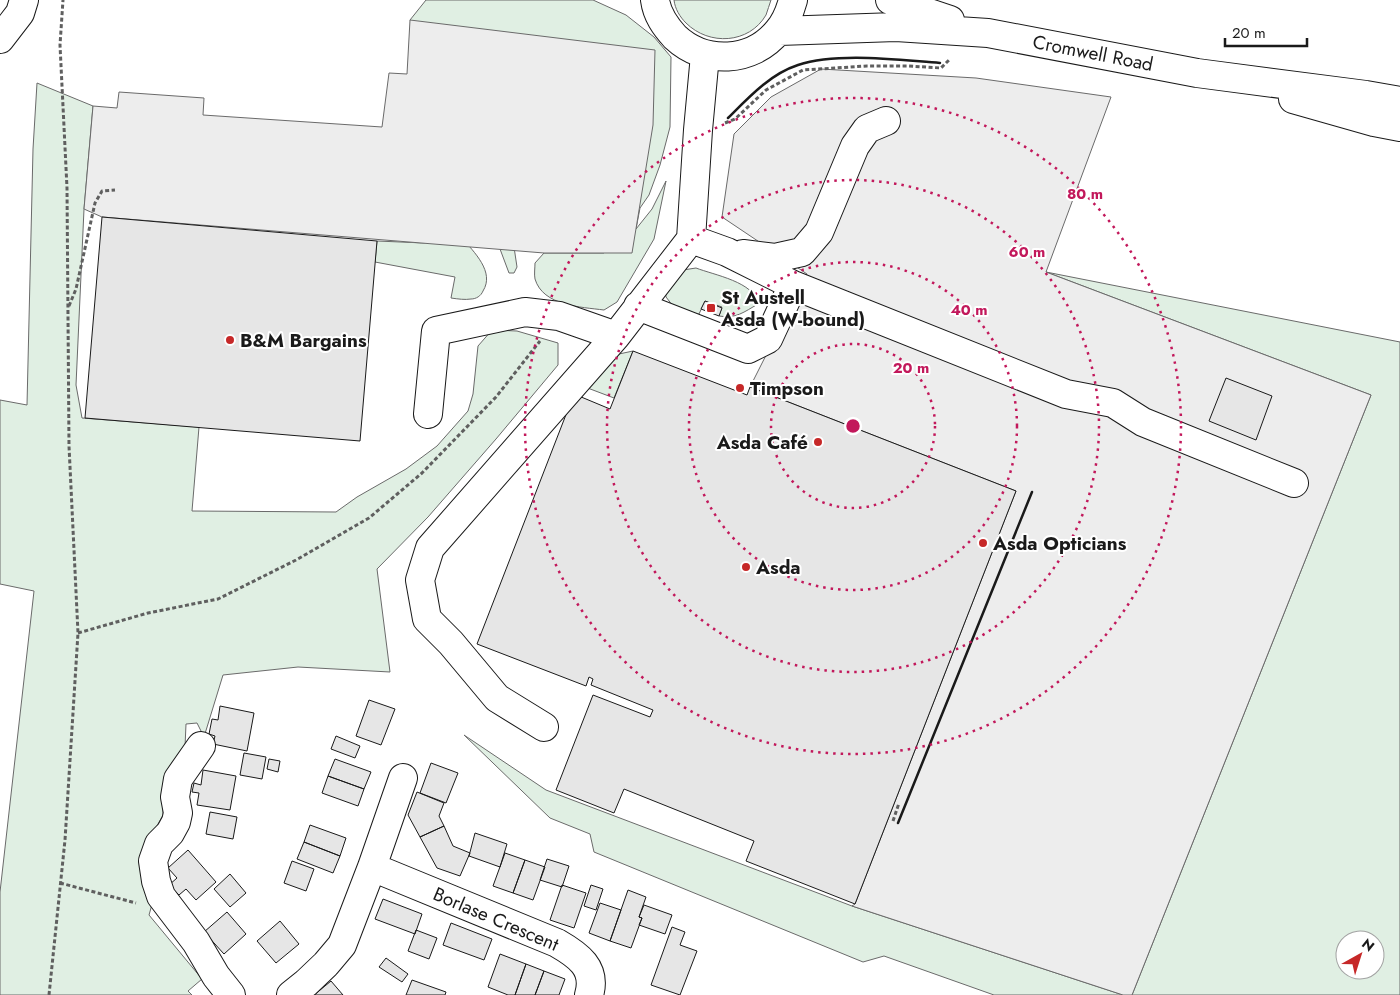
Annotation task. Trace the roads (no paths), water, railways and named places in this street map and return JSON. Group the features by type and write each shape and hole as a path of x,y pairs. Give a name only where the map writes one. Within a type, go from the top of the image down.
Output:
{"main road":[{"path":"0,39 20,13 24,0"},
{"path":"653,2 667,28 684,45 705,55 722,58 746,54 767,43 779,31 788,16 793,0"},
{"name":"Cromwell Road","path":"890,0 988,33"},
{"name":"Cromwell Road","path":"779,31 896,27 988,33 1197,73 1400,101"},
{"path":"544,727 497,698 451,643 427,619 420,580 430,548 616,336 691,239 705,55"},
{"name":"Cromwell Road","path":"1197,73 1374,122 1400,127"},
{"path":"727,252 775,258 802,252 819,232 855,146 867,129 886,121"},
{"path":"691,239 727,252 793,285 1066,394 1113,403 1142,422 1294,483"},
{"path":"638,306 748,349 768,338 793,285"},
{"path":"428,414 436,331 525,312 559,316 616,336"},
{"path":"201,746 178,779 175,797 178,813 176,822 170,833 159,844 153,861 156,882 161,896 196,942 216,976 231,995"},
{"path":"291,995 326,964 342,945 403,778"},
{"name":"Borlase Crescent","path":"372,867 557,943 572,951 585,962 592,986 589,995"}],"place":[{"name":"St Austell Asda (W-bound)","path":"711,308"},
{"name":"B&M Bargains","path":"230,340"},
{"name":"Timpson","path":"740,388"},
{"name":"Asda Café","path":"818,442"},
{"name":"Asda Opticians","path":"983,543"},
{"name":"Asda","path":"746,567"}]}
